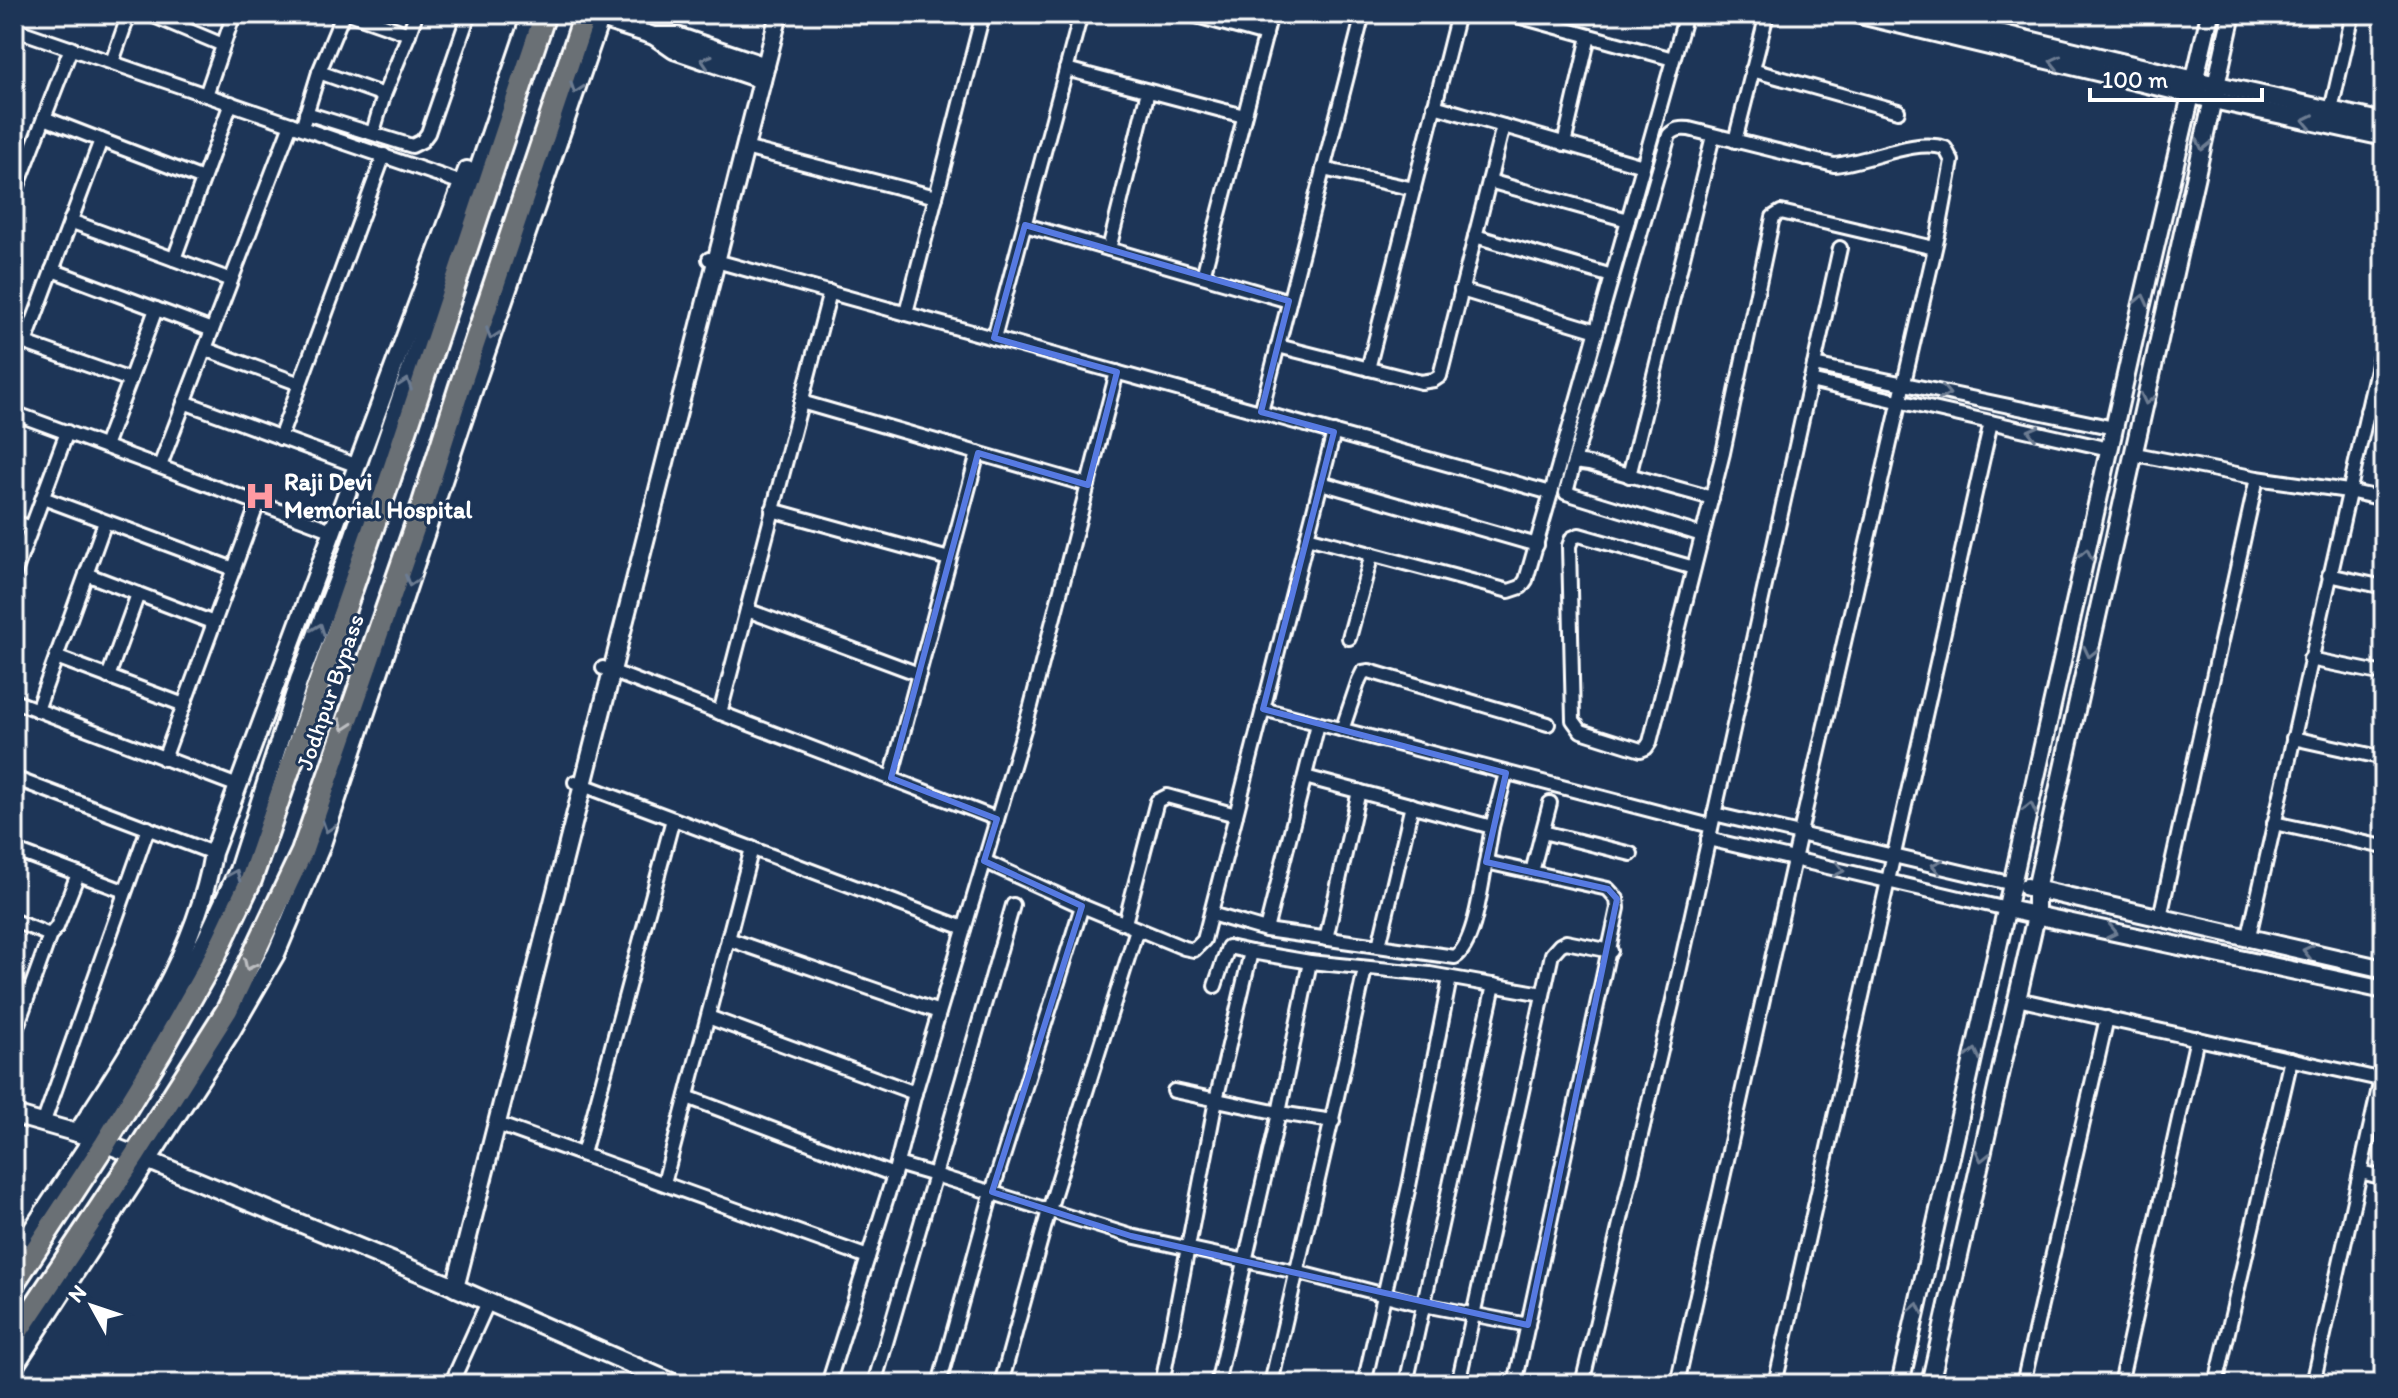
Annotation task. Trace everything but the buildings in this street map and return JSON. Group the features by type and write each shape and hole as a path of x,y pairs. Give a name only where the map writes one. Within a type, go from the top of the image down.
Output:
{"highway":[{"path":"14,1283 91,1138 161,1052 215,956 251,880 390,479 545,14"},
{"name":"Jodhpur Bypass","path":"14,1337 141,1158 227,1010 302,852 423,503 459,389 596,16"}],"street":[{"path":"112,62 129,14"},
{"path":"149,14 223,45"},
{"path":"206,95 234,14"},
{"path":"160,466 231,280 297,126 306,113 343,14"},
{"path":"352,14 409,34"},
{"path":"373,132 416,14"},
{"path":"306,113 412,146 422,141 428,133 467,14"},
{"path":"91,1138 189,940 209,882 213,853 524,14"},
{"path":"14,1257 91,1138 181,985 238,870 299,680 345,561 531,14"},
{"path":"713,260 745,148 770,14"},
{"path":"450,1285 497,1124 607,670 760,71 779,14"},
{"path":"906,313 983,14"},
{"path":"994,338 1081,14"},
{"path":"1189,14 1266,35"},
{"path":"1203,276 1271,14"},
{"path":"1261,412 1363,14"},
{"path":"1368,369 1458,14"},
{"path":"1510,14 1673,59"},
{"path":"1307,537 1509,591 1521,587 1537,545 1686,14"},
{"path":"1735,141 1767,14"},
{"path":"1856,14 2215,92 2384,137"},
{"path":"1921,14 2193,87"},
{"path":"1900,1384 2109,449 2210,14"},
{"path":"1930,1384 2036,916 2036,889 2232,14"},
{"path":"2331,110 2353,14"},
{"path":"596,16 654,36 677,36 760,71"},
{"path":"14,29 462,183"},
{"path":"1564,144 1589,36"},
{"path":"14,196 71,48"},
{"path":"1066,69 1244,116"},
{"path":"1752,70 1898,111"},
{"path":"319,72 384,95"},
{"path":"1109,249 1148,91"},
{"path":"2215,92 2331,110 2384,122"},
{"path":"174,259 231,103"},
{"path":"1434,106 1643,166"},
{"path":"44,118 203,179"},
{"path":"1278,346 1421,382 1440,376 1503,126"},
{"path":"1677,1384 1934,248 1952,161 1945,148 1921,146 1850,164 1834,165 1682,128 1669,135 1566,493 1702,535"},
{"path":"1629,476 1713,136"},
{"path":"101,140 52,270 19,341 130,380"},
{"path":"745,148 936,197"},
{"path":"280,438 384,155"},
{"path":"1323,169 1414,189"},
{"path":"1489,181 1628,220"},
{"path":"1694,568 1579,535 1572,538 1569,546 1573,720 1581,731 1641,750 1650,742 1712,498 1771,221 1776,213 1934,248"},
{"path":"70,221 231,280"},
{"path":"1025,225 1289,301"},
{"path":"1475,236 1612,276"},
{"path":"1582,1384 1840,248"},
{"path":"713,260 1551,493"},
{"path":"52,270 212,330"},
{"path":"1461,290 1597,331"},
{"path":"720,713 830,292"},
{"path":"105,446 156,309"},
{"path":"2249,936 2384,338"},
{"path":"205,349 300,384"},
{"path":"1814,365 2114,428"},
{"path":"828,1384 895,1170 915,1093 1031,706 1117,372"},
{"path":"1810,381 2109,449"},
{"path":"184,402 358,466"},
{"path":"801,402 1088,485"},
{"path":"2367,411 2384,415"},
{"path":"14,413 334,531"},
{"path":"1775,1384 1991,422"},
{"path":"14,575 67,432"},
{"path":"984,861 1184,948 1194,950 1204,940 1334,432"},
{"path":"891,778 978,453"},
{"path":"2135,454 2384,499"},
{"path":"1574,462 1712,498"},
{"path":"2160,917 2257,478"},
{"path":"1321,483 1537,545"},
{"path":"43,498 234,569"},
{"path":"164,759 258,503"},
{"path":"772,510 949,559"},
{"path":"14,522 31,528"},
{"path":"37,710 105,522"},
{"path":"1349,638 1372,554"},
{"path":"86,574 214,623"},
{"path":"2329,575 2384,587"},
{"path":"108,677 138,594"},
{"path":"747,610 919,674"},
{"path":"56,657 184,705"},
{"path":"2310,659 2384,674"},
{"path":"607,670 997,819"},
{"path":"1342,730 1359,680 1363,672 1369,671 1548,724"},
{"path":"14,701 238,786"},
{"path":"1263,709 1711,826 1796,859 2036,916 2384,990"},
{"path":"1266,930 1318,724"},
{"path":"2293,738 2384,758"},
{"path":"1211,914 1266,930 1455,957 1462,952 1471,933 1506,773"},
{"path":"1305,777 1492,827"},
{"path":"14,778 213,853"},
{"path":"450,1285 527,976 579,784"},
{"path":"579,784 964,928"},
{"path":"1326,939 1359,791"},
{"path":"1001,1384 1131,926 1157,801 1167,796 1236,815"},
{"path":"1532,872 1550,803"},
{"path":"1379,946 1412,805"},
{"path":"583,1154 673,819"},
{"path":"2274,823 2384,847"},
{"path":"1711,826 1800,833 2384,969"},
{"path":"43,1124 148,828"},
{"path":"1543,832 1631,854"},
{"path":"664,1183 752,848"},
{"path":"14,850 124,891"},
{"path":"1486,862 1608,889 1618,908 1515,1384"},
{"path":"14,1035 50,935 57,927 78,874"},
{"path":"874,1384 1013,905"},
{"path":"939,1384 992,1192 1082,906"},
{"path":"14,921 50,935"},
{"path":"728,939 939,1012"},
{"path":"1458,1384 1552,954 1566,942 1611,951"},
{"path":"1215,986 1228,947 1310,962 1450,978 1543,994"},
{"path":"1162,1384 1216,1100 1251,952"},
{"path":"1217,1384 1310,962"},
{"path":"1271,1384 1365,969"},
{"path":"1364,1384 1409,1186 1450,978"},
{"path":"14,984 30,988"},
{"path":"1406,1384 1494,985"},
{"path":"2017,999 2383,1080 2313,1384"},
{"path":"708,1017 915,1093"},
{"path":"2023,1384 2107,1018"},
{"path":"2120,1384 2197,1038"},
{"path":"2216,1384 2291,1059"},
{"path":"1174,1091 1333,1121"},
{"path":"687,1097 895,1170 935,1175 1131,1236 1296,1272 1424,1305 1528,1325"},
{"path":"14,1115 91,1138 141,1158 450,1285 676,1384"},
{"path":"497,1124 868,1257"},
{"path":"14,1367 141,1158"},
{"path":"2361,1172 2384,1178"},
{"path":"451,1384 488,1302"}],"highlighted area":[{"path":"1025,225 1289,301 1261,412 1334,432 1263,709 1506,773 1486,862 1608,889 1617,899 1528,1325 1131,1236 992,1192 1082,906 984,861 997,819 891,778 978,453 1088,485 1117,372 994,338"}],"place":[{"name":"Raji Devi Memorial Hospital","path":"260,496"}]}
